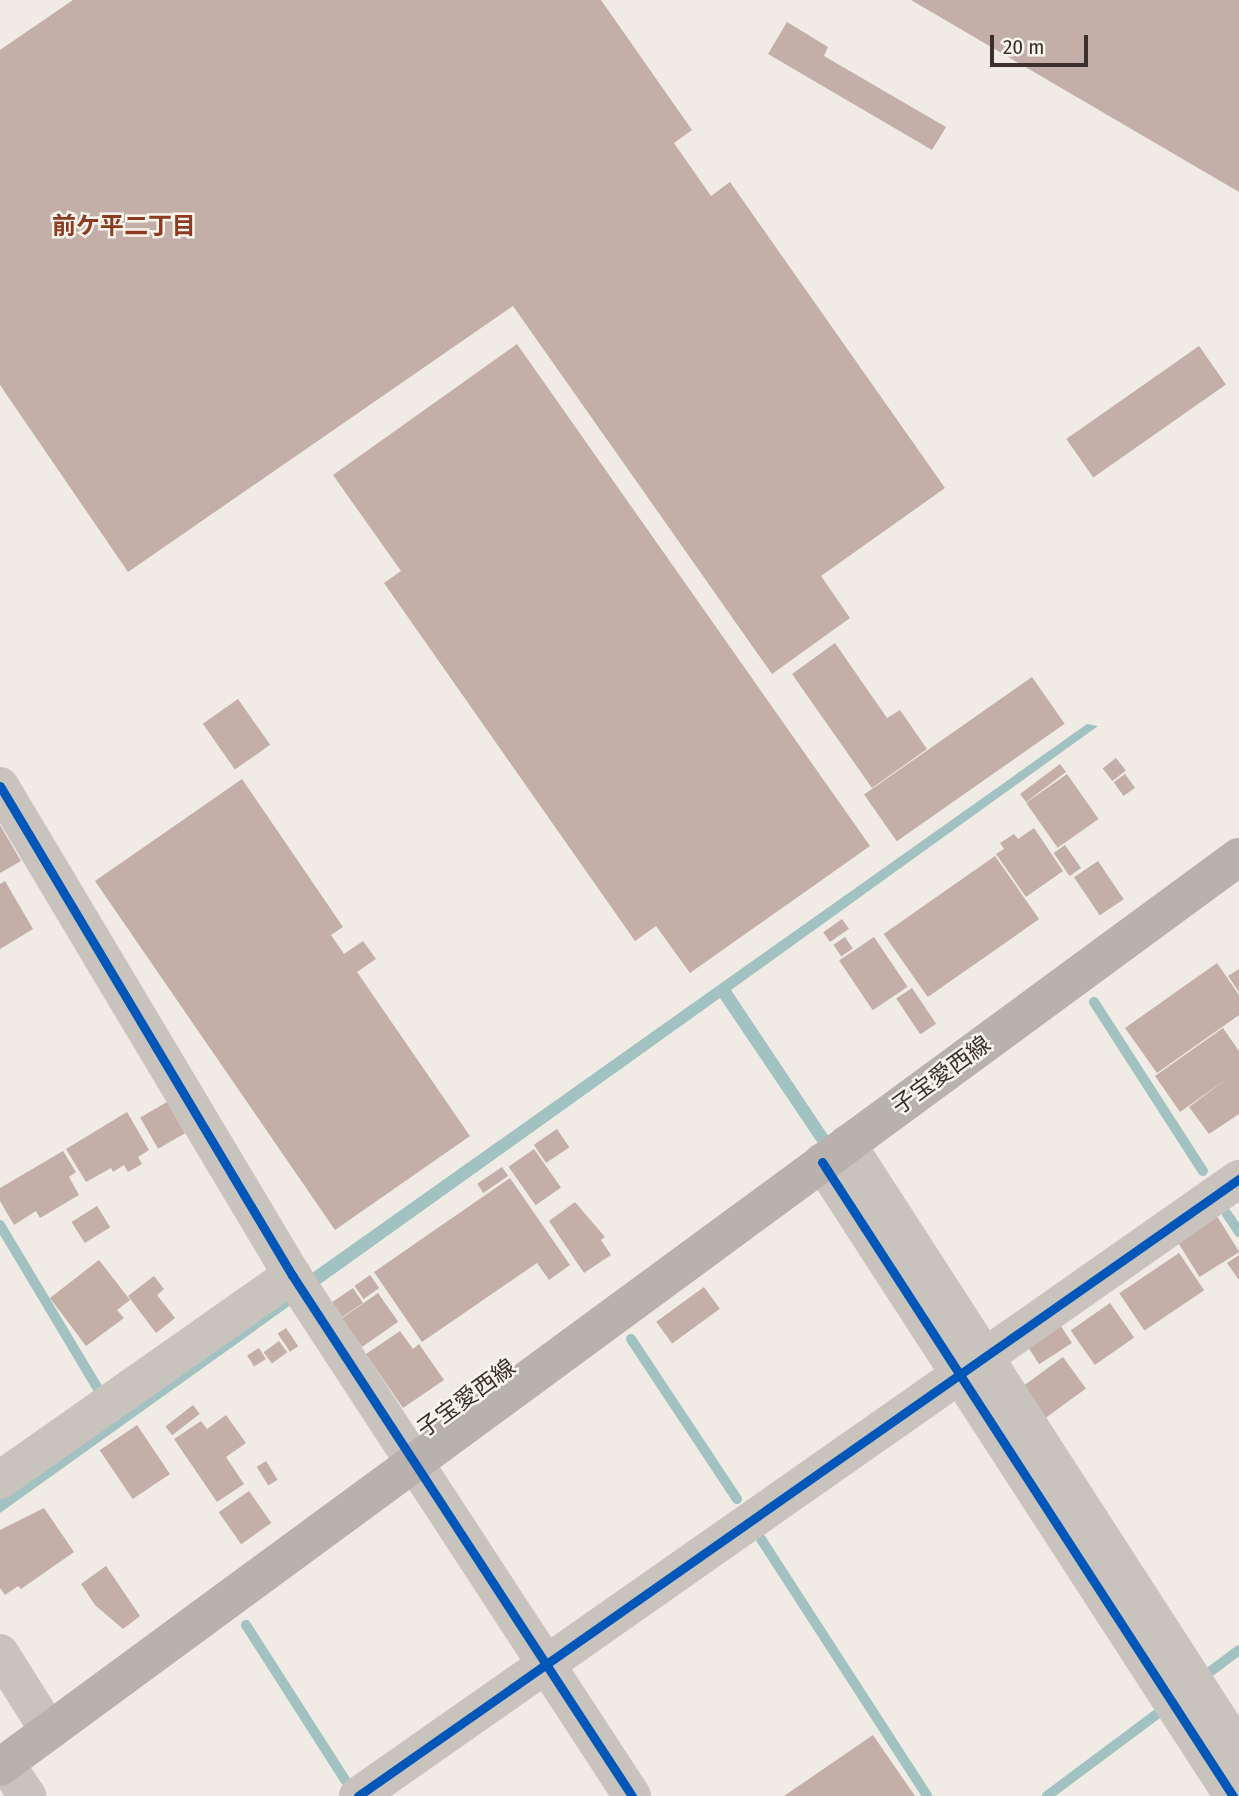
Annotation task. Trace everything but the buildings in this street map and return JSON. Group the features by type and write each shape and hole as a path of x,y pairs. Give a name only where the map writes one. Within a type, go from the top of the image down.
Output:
{"main road":[{"name":"子宝愛西線","path":"3,1765 1239,857"}],"street":[{"path":"0,786 300,1286 632,1796"},
{"path":"834,1153 971,1363 1239,1751"},
{"path":"358,1796 971,1363 1239,1179"},
{"path":"0,1480 300,1286"},
{"path":"971,1363 1234,1796"},
{"path":"0,1653 49,1731"},
{"path":"3,1765 27,1796"}],"water":[{"path":"1087,724 1098,726 731,990 855,1176 848,1188 720,998 0,1513 0,1494"}],"waterway":[{"path":"1094,1002 1203,1171"},
{"path":"1227,1214 1239,1232"},
{"path":"0,1225 100,1392"},
{"path":"631,1339 737,1499"},
{"path":"761,1539 927,1796"},
{"path":"246,1625 345,1780"},
{"path":"1211,1671 1239,1650"},
{"path":"1047,1796 1157,1714"}],"cycle path":[{"path":"0,786 292,1275 632,1796"},
{"path":"822,1162 1233,1796"},
{"path":"358,1796 1239,1179"}],"district":[{"name":"前ケ平二丁目","path":"124,227"}]}
